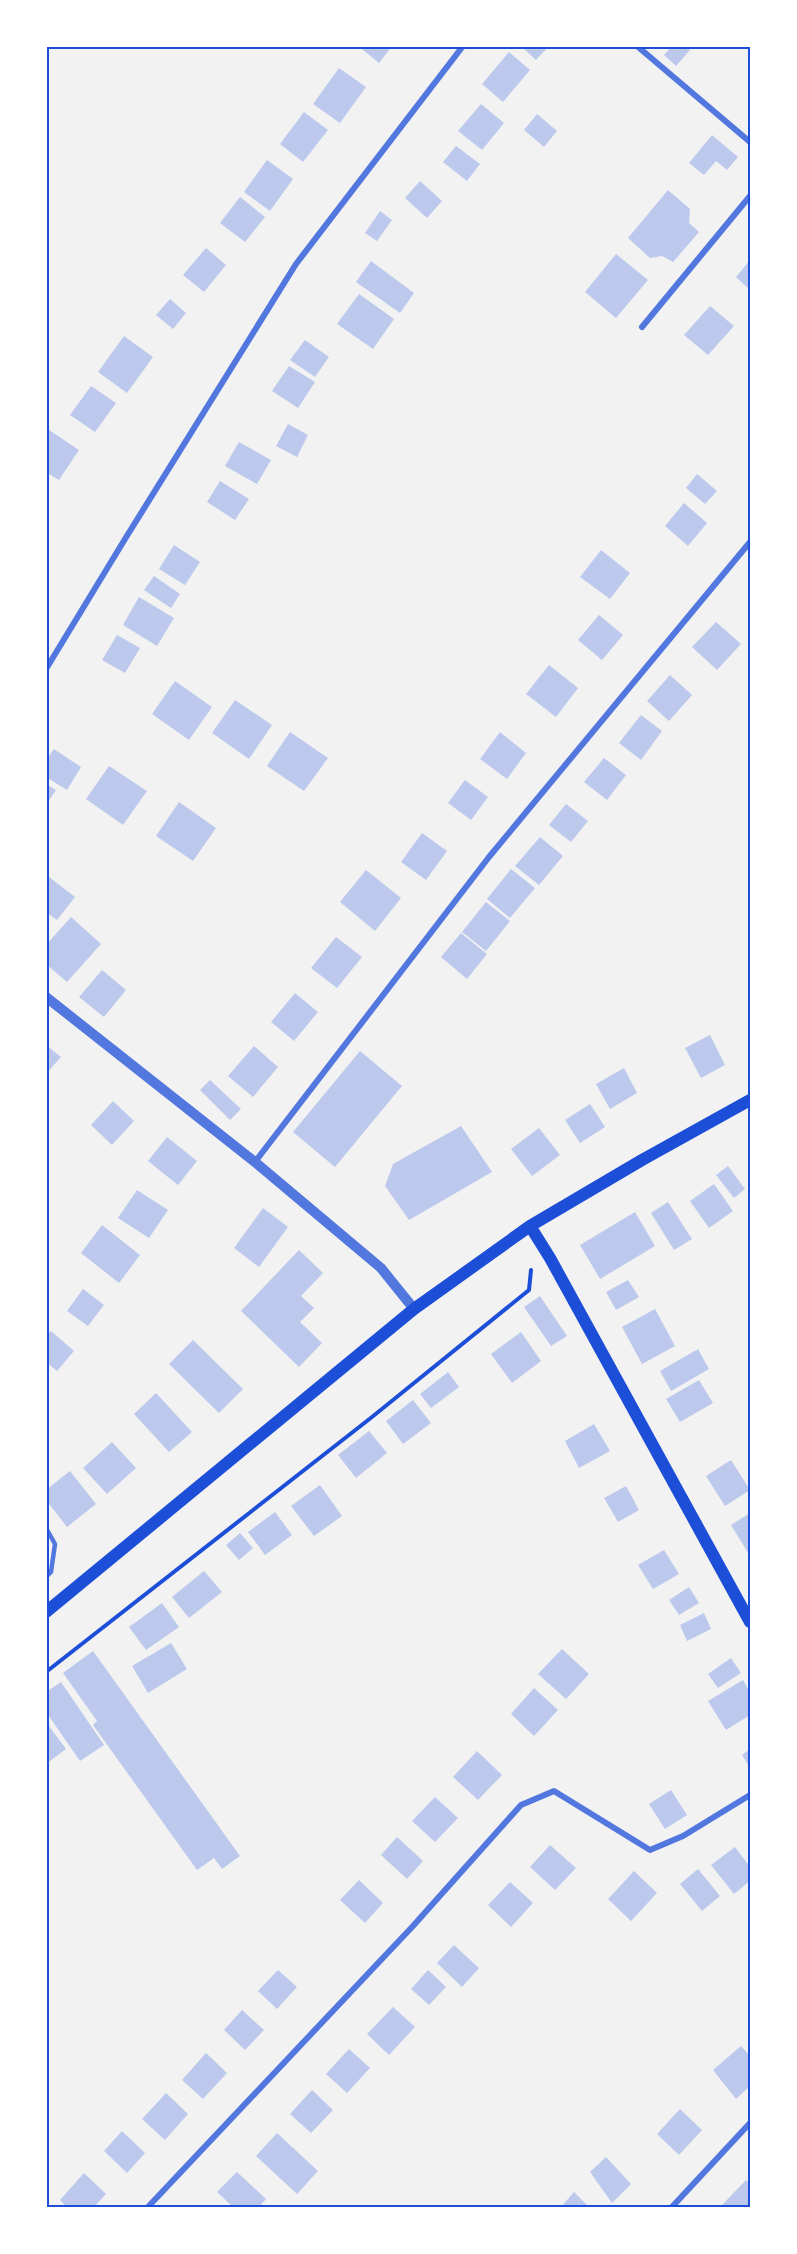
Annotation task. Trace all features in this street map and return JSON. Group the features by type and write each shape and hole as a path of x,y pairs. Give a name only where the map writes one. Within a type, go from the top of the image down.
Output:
{"main road":[{"path":"49,1606 414,1310 530,1226 750,1100"},
{"path":"530,1226 556,1268 750,1622"}],"street":[{"path":"46,669 296,264 463,46"},
{"path":"637,46 750,142"},
{"path":"642,327 750,196"},
{"path":"255,1162 489,857 750,542"},
{"path":"46,997 255,1162 381,1268 414,1310"},
{"path":"147,2208 413,1926 521,1805 554,1791 650,1850 683,1836 750,1794"},
{"path":"671,2208 750,2123"}],"lane":[{"path":"46,1528 55,1544 51,1572 46,1577"}],"path":[{"path":"46,1672 372,1418 529,1290 531,1270"}],"building":[{"path":"358,46 392,46 379,63"},
{"path":"521,46 549,46 536,60"},
{"path":"672,46 686,46 690,50 676,66 664,55"},
{"path":"509,52 530,70 503,102 482,84"},
{"path":"339,68 366,87 340,123 313,104"},
{"path":"481,104 504,123 482,150 458,131"},
{"path":"304,112 328,130 303,162 280,144"},
{"path":"537,114 557,131 544,147 524,130"},
{"path":"712,135 738,157 727,170 716,161 704,175 689,163"},
{"path":"456,146 480,164 467,181 443,162"},
{"path":"267,160 293,179 270,211 244,192"},
{"path":"420,181 442,201 427,218 405,198"},
{"path":"668,190 690,209 689,223 699,232 673,262 662,256 650,258 628,238"},
{"path":"240,197 265,217 245,242 220,223"},
{"path":"380,211 392,220 377,241 365,233"},
{"path":"206,248 226,265 204,292 183,275"},
{"path":"616,254 648,280 616,318 585,292"},
{"path":"750,260 750,290 736,277"},
{"path":"371,261 414,293 400,313 356,282"},
{"path":"359,294 394,319 373,349 337,324"},
{"path":"170,299 186,313 173,329 156,315"},
{"path":"710,306 734,326 708,355 684,335"},
{"path":"124,336 153,357 127,393 98,372"},
{"path":"305,340 329,357 315,377 290,360"},
{"path":"289,366 315,382 298,408 272,391"},
{"path":"91,386 116,403 95,432 70,415"},
{"path":"288,424 308,435 297,457 276,446"},
{"path":"46,428 79,450 59,480 46,472"},
{"path":"239,442 271,460 257,484 225,466"},
{"path":"697,474 717,491 705,504 686,488"},
{"path":"220,481 249,499 235,520 207,502"},
{"path":"684,503 707,523 688,546 665,526"},
{"path":"174,545 200,562 185,585 159,569"},
{"path":"601,550 630,573 610,599 580,577"},
{"path":"154,576 180,594 171,608 144,590"},
{"path":"139,597 174,618 157,646 123,625"},
{"path":"599,615 623,635 602,660 578,640"},
{"path":"716,622 741,644 717,670 692,647"},
{"path":"117,635 140,648 125,673 102,660"},
{"path":"549,665 578,688 556,717 526,694"},
{"path":"670,675 692,695 669,721 647,701"},
{"path":"175,681 212,707 189,740 152,714"},
{"path":"235,700 272,725 249,759 212,733"},
{"path":"641,715 662,731 641,760 619,743"},
{"path":"290,732 328,758 304,791 267,766"},
{"path":"500,732 526,753 507,779 480,759"},
{"path":"54,749 81,767 67,790 46,777 46,760"},
{"path":"604,758 626,775 607,800 584,782"},
{"path":"109,766 147,791 123,825 86,799"},
{"path":"465,780 488,797 471,820 448,803"},
{"path":"46,784 56,790 46,805"},
{"path":"179,802 216,828 193,861 156,836"},
{"path":"566,804 588,821 571,842 549,825"},
{"path":"422,833 447,851 426,880 401,862"},
{"path":"540,837 563,856 539,885 515,866"},
{"path":"511,869 535,888 510,918 487,899"},
{"path":"366,870 401,898 375,931 340,902"},
{"path":"49,877 75,897 57,920 46,912 46,880"},
{"path":"486,902 510,921 486,951 462,932"},
{"path":"71,917 101,944 67,982 46,964 46,945"},
{"path":"461,933 487,954 467,979 441,957"},
{"path":"336,937 362,957 337,988 311,968"},
{"path":"102,970 126,990 104,1017 79,997"},
{"path":"295,993 318,1012 294,1041 271,1022"},
{"path":"710,1035 725,1065 701,1078 685,1048"},
{"path":"46,1045 61,1057 46,1074"},
{"path":"254,1046 278,1067 253,1097 228,1076"},
{"path":"360,1051 402,1086 335,1167 293,1132"},
{"path":"624,1068 637,1093 610,1109 596,1084"},
{"path":"210,1080 241,1109 230,1120 200,1090"},
{"path":"113,1101 134,1121 112,1145 91,1125"},
{"path":"590,1104 605,1127 580,1143 565,1120"},
{"path":"461,1126 492,1172 409,1220 385,1186 393,1164"},
{"path":"539,1128 560,1155 532,1176 511,1149"},
{"path":"167,1137 197,1161 178,1185 148,1161"},
{"path":"728,1166 745,1189 734,1198 716,1175"},
{"path":"714,1184 733,1211 709,1228 690,1201"},
{"path":"137,1190 168,1210 149,1238 118,1218"},
{"path":"668,1202 692,1239 674,1250 651,1213"},
{"path":"263,1208 288,1227 259,1267 234,1248"},
{"path":"635,1212 655,1246 600,1279 580,1245"},
{"path":"102,1225 140,1255 119,1283 81,1253"},
{"path":"299,1250 323,1273 301,1296 314,1308 300,1322 322,1343 299,1367 241,1311"},
{"path":"628,1280 639,1297 616,1310 606,1292"},
{"path":"83,1289 104,1305 88,1326 67,1311"},
{"path":"540,1296 567,1336 551,1346 524,1307"},
{"path":"655,1309 675,1346 642,1364 622,1327"},
{"path":"51,1331 74,1351 57,1371 46,1362 46,1336"},
{"path":"521,1332 541,1361 512,1383 491,1354"},
{"path":"193,1340 243,1389 219,1413 169,1364"},
{"path":"698,1349 709,1369 671,1391 660,1371"},
{"path":"448,1372 459,1387 431,1408 420,1394"},
{"path":"699,1380 713,1403 680,1422 666,1399"},
{"path":"156,1393 192,1432 169,1452 134,1414"},
{"path":"413,1400 431,1423 403,1444 386,1421"},
{"path":"594,1424 610,1451 579,1468 565,1441"},
{"path":"369,1431 387,1453 356,1478 338,1455"},
{"path":"112,1442 136,1468 107,1494 83,1468"},
{"path":"731,1460 750,1490 725,1506 706,1476"},
{"path":"70,1471 96,1504 67,1527 46,1500 46,1490"},
{"path":"320,1485 342,1516 314,1536 291,1506"},
{"path":"626,1486 639,1510 618,1522 604,1498"},
{"path":"275,1512 292,1535 265,1555 248,1532"},
{"path":"750,1513 750,1556 731,1525"},
{"path":"240,1533 253,1548 239,1560 226,1545"},
{"path":"664,1550 679,1574 653,1589 638,1565"},
{"path":"204,1571 222,1592 189,1618 172,1597"},
{"path":"689,1587 699,1603 679,1615 669,1600"},
{"path":"162,1603 179,1627 146,1650 129,1627"},
{"path":"704,1613 711,1629 687,1641 680,1625"},
{"path":"171,1643 187,1669 148,1693 132,1666"},
{"path":"562,1649 589,1674 566,1699 538,1674"},
{"path":"93,1651 240,1856 222,1869 214,1858 197,1870 93,1725 97,1721 63,1673"},
{"path":"731,1658 741,1673 718,1688 708,1674"},
{"path":"743,1680 750,1692 750,1715 726,1730 708,1701"},
{"path":"61,1682 104,1745 80,1761 46,1712 46,1692"},
{"path":"534,1688 558,1710 534,1736 511,1714"},
{"path":"46,1722 66,1749 46,1764"},
{"path":"750,1749 750,1768 742,1755"},
{"path":"477,1751 502,1775 478,1800 453,1777"},
{"path":"671,1790 687,1815 665,1829 649,1804"},
{"path":"435,1797 458,1818 435,1842 412,1821"},
{"path":"397,1837 423,1861 407,1879 381,1855"},
{"path":"550,1845 576,1868 555,1890 530,1867"},
{"path":"735,1847 750,1867 750,1881 734,1894 711,1865"},
{"path":"698,1869 720,1896 702,1911 680,1884"},
{"path":"634,1871 657,1893 631,1921 608,1899"},
{"path":"359,1880 383,1903 365,1923 340,1900"},
{"path":"510,1882 533,1903 511,1927 488,1905"},
{"path":"454,1945 479,1968 462,1987 437,1963"},
{"path":"278,1970 297,1987 277,2009 258,1991"},
{"path":"428,1970 446,1987 429,2005 411,1989"},
{"path":"393,2007 415,2027 389,2055 367,2034"},
{"path":"242,2010 264,2030 245,2050 224,2030"},
{"path":"741,2046 750,2056 750,2086 736,2099 713,2070"},
{"path":"349,2049 370,2068 347,2093 326,2074"},
{"path":"206,2053 227,2073 203,2099 182,2080"},
{"path":"312,2090 333,2110 311,2133 290,2114"},
{"path":"166,2093 188,2114 165,2140 142,2119"},
{"path":"680,2109 702,2130 679,2155 657,2134"},
{"path":"122,2131 145,2153 127,2173 104,2151"},
{"path":"277,2133 318,2171 297,2194 256,2156"},
{"path":"606,2157 631,2184 612,2203 590,2172"},
{"path":"237,2172 266,2199 258,2208 234,2208 217,2192"},
{"path":"84,2173 106,2194 93,2208 68,2208 60,2200"},
{"path":"746,2180 750,2184 750,2208 724,2208 722,2205"},
{"path":"574,2192 590,2208 560,2208"}]}
